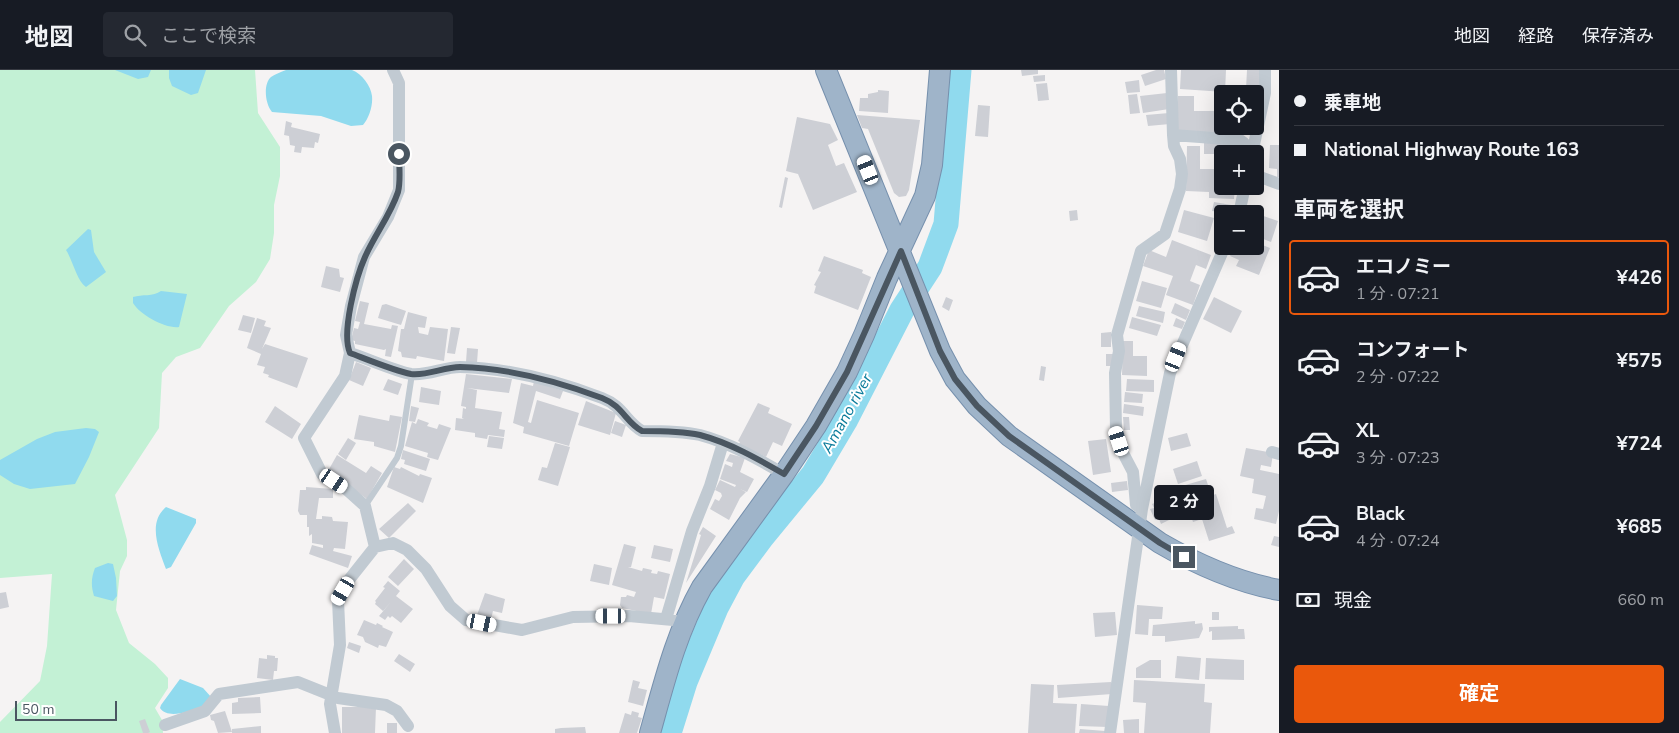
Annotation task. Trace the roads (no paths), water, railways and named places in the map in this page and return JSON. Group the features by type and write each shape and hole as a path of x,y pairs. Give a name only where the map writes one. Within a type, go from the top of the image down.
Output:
{"highway":[{"path":"826,70 910,273 940,351 955,379 977,406 1009,436 1141,519 1160,543 1209,569 1248,584 1279,590"},
{"path":"650,733 676,643 675,620 702,587 784,474 816,426 847,372 901,251 924,196 932,165 940,70"}],"street":[{"path":"375,547 365,506 345,488 322,474 304,438 345,376 350,353 346,335 350,306 364,257 388,217 398,190 399,82 393,70"},
{"path":"1141,519 1136,504 1133,472 1122,451 1116,430 1115,373 1119,351 1117,335 1141,251 1165,234 1180,189 1182,174 1180,159 1174,146 1171,70"},
{"path":"1254,145 1265,93 1265,70"},
{"path":"1173,135 1240,140 1244,145"},
{"path":"1264,178 1279,184"},
{"path":"1110,733 1141,519 1170,373 1221,255"},
{"path":"350,353 412,374 458,367 525,375 603,398 619,407 637,428 642,431 679,432 700,435 723,443 764,462 784,474"},
{"path":"335,733 330,704 340,644 338,600 348,581 375,547 394,543 407,550 426,569 450,606 466,620 522,630 573,616 629,616 675,620 692,531 710,486 723,443"},
{"path":"165,725 205,711 219,694 298,682 338,698 386,705 397,711 408,726"}],"lane":[{"path":"365,506 397,458 401,446 412,374"}],"water":[{"path":"115,70 151,70 148,77 138,79"},
{"path":"169,70 206,70 198,93 191,95 172,86"},
{"path":"286,70 352,70 356,72 368,84 372,96 369,115 363,125 351,126 321,116 272,112 266,99 268,80"},
{"path":"88,229 91,230 94,252 106,272 86,287 80,280 66,250"},
{"path":"161,291 187,294 179,327 167,326 154,320 136,308 133,303 133,297 155,294"},
{"path":"86,428 95,429 99,432 75,484 30,489 14,484 0,475 0,460 37,439 55,432"},
{"path":"166,507 196,519 196,523 171,567 166,569 156,537 156,529 160,513"},
{"path":"108,563 113,564 116,578 117,596 113,601 94,596 92,589 95,568"},
{"path":"180,679 203,688 212,698 201,707 178,714 163,711 160,708 161,705"}],"waterway":[{"name":"Amano river","path":"669,733 685,682 716,608 733,576 813,475 845,421 902,310 930,267 946,224 959,70"}]}
